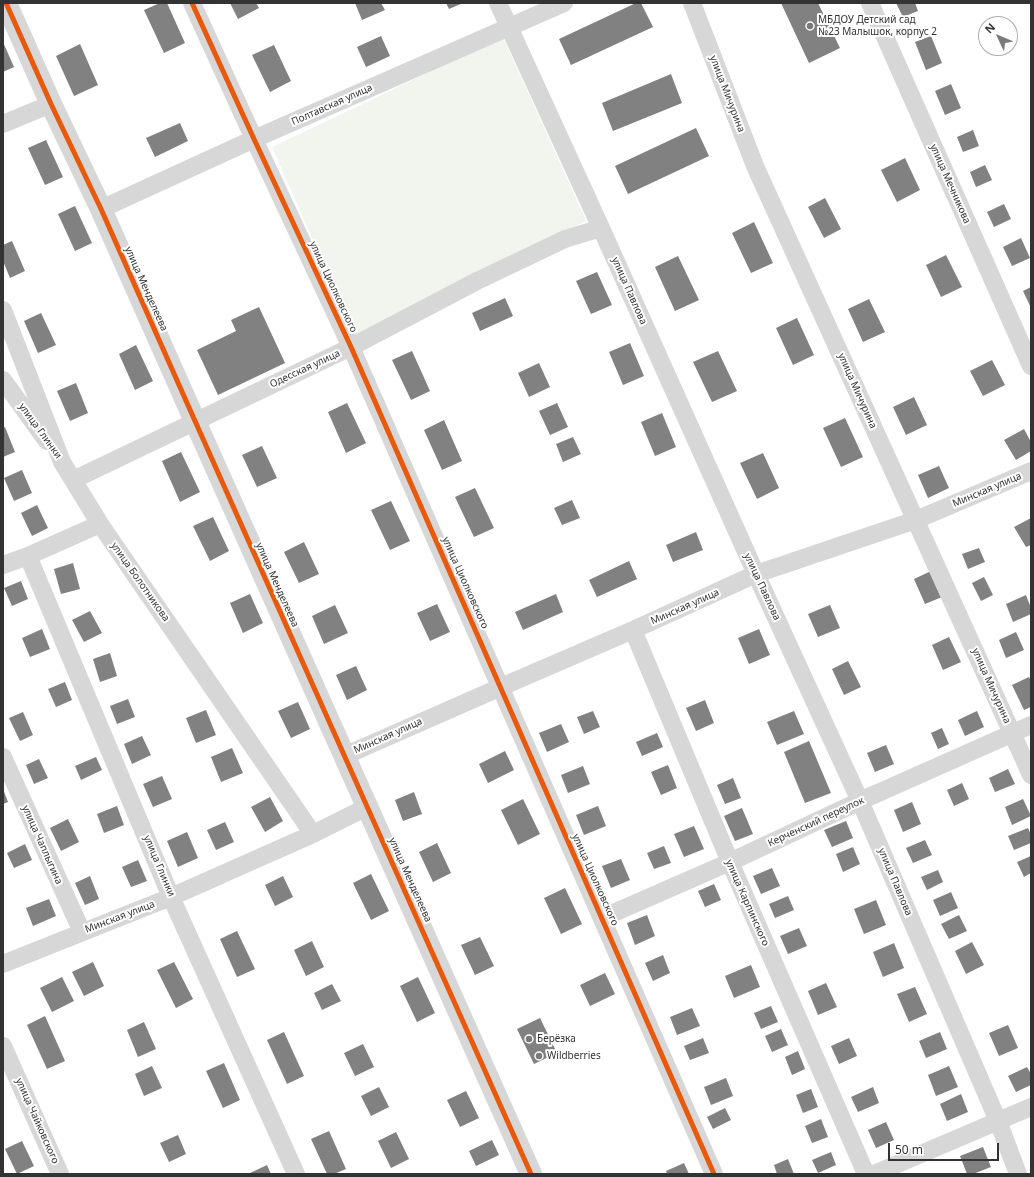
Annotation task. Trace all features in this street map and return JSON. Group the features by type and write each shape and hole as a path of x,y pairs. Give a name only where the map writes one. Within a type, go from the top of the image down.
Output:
{"street":[{"name":"улица Менделеева","path":"6,3 51,104 101,209 531,1174"},
{"name":"улица Циолковского","path":"192,3 351,347 714,1174"},
{"name":"улица Павлова","path":"498,3 860,801 998,1121 1018,1174"},
{"name":"Полтавская улица","path":"101,209 254,139 564,3"},
{"name":"улица Мичурина","path":"692,3 755,166 1031,775"},
{"name":"улица Мечникова","path":"870,3 1031,366"},
{"path":"3,124 51,104"},
{"name":"Одесская улица","path":"74,480 351,347 477,281 565,239 601,228"},
{"name":"улица Болотникова","path":"3,310 62,462 100,524 313,834"},
{"name":"улица Глинки","path":"3,380 62,462"},
{"name":"Минская улица","path":"344,756 633,630 756,574 916,520 1031,471"},
{"path":"3,565 28,556 100,524"},
{"name":"улица Глинки","path":"28,556 171,897 296,1174"},
{"name":"улица Карпинского","path":"633,630 730,862 866,1174"},
{"name":"Керченский переулок","path":"602,918 730,862 860,801 1031,725"},
{"name":"улица Чаплыгина","path":"3,757 82,932"},
{"name":"Минская улица","path":"3,964 171,897 313,834 367,807"},
{"name":"улица Чайковского","path":"3,1046 60,1174"},
{"path":"874,1174 1031,1107"}],"shaded area":[{"path":"503,37 586,221 356,337 272,147"}],"building":[{"path":"160,3 167,3 185,43 164,53 144,10"},
{"path":"230,3 256,3 259,8 238,19"},
{"path":"355,3 381,3 385,10 362,20"},
{"path":"446,3 463,3 449,9"},
{"path":"636,3 641,3 653,27 571,65 559,39"},
{"name":"МБДОУ Детский сад №23 Малышок, корпус 2","path":"781,3 818,3 840,48 809,63"},
{"path":"896,3 915,3 918,11 903,17"},
{"path":"381,36 390,56 366,67 357,47"},
{"path":"931,36 942,63 926,70 915,42"},
{"path":"3,42 14,67 3,72"},
{"path":"80,44 98,85 74,96 56,56"},
{"path":"274,45 291,81 270,92 252,55"},
{"path":"671,74 682,103 613,131 602,103"},
{"path":"951,84 961,108 945,115 935,91"},
{"path":"180,123 188,141 155,157 146,138"},
{"path":"696,128 709,156 628,194 615,166"},
{"path":"973,130 979,146 963,152 957,137"},
{"path":"46,140 63,177 45,185 28,148"},
{"path":"905,158 920,190 897,202 881,170"},
{"path":"985,165 992,180 976,187 970,172"},
{"path":"825,198 841,229 824,238 808,207"},
{"path":"1004,204 1011,219 994,227 987,212"},
{"path":"75,206 92,243 75,251 58,214"},
{"path":"754,222 773,263 751,273 732,233"},
{"path":"1021,238 1030,258 1012,266 1003,247"},
{"path":"12,241 25,271 10,278 3,261 3,245"},
{"path":"946,255 962,287 941,297 926,265"},
{"path":"678,256 699,300 675,311 655,267"},
{"path":"597,272 612,305 591,314 576,281"},
{"path":"1031,287 1031,308 1023,291"},
{"path":"505,298 513,316 480,331 472,313"},
{"path":"869,299 885,332 863,342 848,309"},
{"path":"259,307 285,363 218,395 197,350 236,331 231,320"},
{"path":"41,313 56,345 38,353 24,321"},
{"path":"797,318 814,355 793,365 776,328"},
{"path":"630,343 644,376 623,385 609,352"},
{"path":"136,345 153,381 135,390 119,354"},
{"path":"412,351 430,391 411,400 392,360"},
{"path":"718,351 737,391 712,402 693,362"},
{"path":"992,360 1005,385 983,396 970,371"},
{"path":"539,363 550,387 529,397 518,373"},
{"path":"76,383 88,413 70,421 57,391"},
{"path":"914,397 927,425 906,435 893,407"},
{"path":"347,403 366,443 346,453 328,412"},
{"path":"557,403 568,427 550,435 539,411"},
{"path":"662,413 676,447 655,456 641,422"},
{"path":"845,418 863,457 841,467 823,428"},
{"path":"444,420 462,461 442,470 424,430"},
{"path":"5,427 15,452 3,457 3,428"},
{"path":"1024,429 1031,442 1031,451 1016,460 1004,440"},
{"path":"573,437 581,454 563,462 556,444"},
{"path":"262,446 277,478 257,487 242,455"},
{"path":"181,452 200,492 180,502 162,461"},
{"path":"763,453 779,488 757,499 740,463"},
{"path":"939,466 949,488 928,498 918,475"},
{"path":"22,470 32,493 14,501 4,478"},
{"path":"475,488 494,528 474,537 455,497"},
{"path":"572,500 580,518 562,525 554,508"},
{"path":"391,501 410,541 390,550 371,510"},
{"path":"37,505 48,528 32,536 21,513"},
{"path":"213,517 229,551 210,561 193,526"},
{"path":"1031,518 1031,545 1026,547 1014,527"},
{"path":"696,532 703,550 673,562 666,545"},
{"path":"304,542 319,574 299,583 284,552"},
{"path":"979,548 985,562 968,569 962,554"},
{"path":"629,561 637,579 597,597 589,580"},
{"path":"73,563 80,589 61,594 54,569"},
{"path":"931,571 942,597 925,604 914,579"},
{"path":"984,577 993,595 981,601 972,583"},
{"path":"21,581 28,599 12,606 4,588"},
{"path":"250,594 263,623 243,633 230,603"},
{"path":"556,594 563,612 523,630 515,612"},
{"path":"1026,595 1031,608 1031,614 1013,622 1006,604"},
{"path":"437,604 450,632 430,641 417,613"},
{"path":"335,605 348,633 324,644 312,616"},
{"path":"830,605 840,628 818,637 808,614"},
{"path":"90,611 102,633 84,642 72,620"},
{"path":"42,629 50,649 30,657 22,638"},
{"path":"759,629 770,655 749,664 738,638"},
{"path":"1016,632 1024,650 1006,658 999,640"},
{"path":"949,637 961,662 943,670 932,645"},
{"path":"110,653 117,676 100,682 93,659"},
{"path":"848,661 861,687 844,695 832,669"},
{"path":"356,666 367,690 347,700 336,675"},
{"path":"1029,677 1031,681 1031,707 1024,710 1012,685"},
{"path":"65,682 72,700 56,707 48,689"},
{"path":"128,699 135,717 117,724 110,706"},
{"path":"705,700 714,723 696,731 686,708"},
{"path":"298,702 310,729 291,738 278,711"},
{"path":"206,710 216,735 196,743 186,718"},
{"path":"593,711 600,727 584,734 577,717"},
{"path":"794,711 804,734 777,745 767,722"},
{"path":"977,711 984,727 965,736 958,720"},
{"path":"23,712 33,735 20,741 9,718"},
{"path":"561,724 569,742 547,752 539,733"},
{"path":"942,728 949,744 938,749 931,733"},
{"path":"657,733 663,747 642,756 636,742"},
{"path":"142,736 151,755 132,764 124,744"},
{"path":"809,741 831,793 805,803 784,752"},
{"path":"886,745 894,764 875,772 867,753"},
{"path":"232,748 243,773 221,782 211,757"},
{"path":"505,751 514,770 488,783 479,764"},
{"path":"96,757 102,770 81,780 75,766"},
{"path":"39,759 48,778 34,784 26,765"},
{"path":"668,765 677,788 661,795 651,772"},
{"path":"583,766 590,784 568,793 561,775"},
{"path":"1008,769 1015,784 995,792 989,778"},
{"path":"162,776 172,799 153,807 143,784"},
{"path":"733,778 741,798 725,804 717,785"},
{"path":"962,783 969,799 954,806 947,790"},
{"path":"3,789 8,802 3,804"},
{"path":"414,792 422,814 403,821 395,800"},
{"path":"270,797 283,821 265,832 251,807"},
{"path":"523,799 540,834 518,845 501,810"},
{"path":"1023,799 1031,816 1012,825 1005,807"},
{"path":"912,802 921,824 903,832 894,810"},
{"path":"117,806 124,825 104,833 97,814"},
{"path":"598,806 606,826 584,835 576,815"},
{"path":"742,808 753,834 735,841 724,816"},
{"path":"68,819 79,842 61,851 50,828"},
{"path":"846,821 853,838 832,847 824,830"},
{"path":"225,822 234,842 216,850 207,830"},
{"path":"694,826 704,849 684,857 674,834"},
{"path":"1028,828 1031,835 1031,843 1014,850 1008,836"},
{"path":"187,832 198,858 178,867 167,841"},
{"path":"925,840 932,855 913,863 906,848"},
{"path":"437,843 451,873 433,882 419,852"},
{"path":"25,844 32,860 14,868 7,853"},
{"path":"664,846 671,863 654,869 647,853"},
{"path":"853,847 860,864 843,872 836,854"},
{"path":"1031,856 1031,873 1024,877 1017,862"},
{"path":"621,859 630,880 611,888 602,866"},
{"path":"138,860 147,881 131,887 122,867"},
{"path":"772,868 780,886 761,894 753,876"},
{"path":"938,870 943,882 927,890 921,877"},
{"path":"371,874 389,911 371,920 353,883"},
{"path":"90,876 99,899 85,905 75,883"},
{"path":"283,876 293,897 275,906 265,885"},
{"path":"714,884 721,900 705,907 698,891"},
{"path":"565,888 582,924 561,934 544,898"},
{"path":"951,892 958,908 940,916 933,900"},
{"path":"788,896 794,910 775,918 769,904"},
{"path":"49,899 56,916 33,926 26,908"},
{"path":"876,900 886,925 864,934 854,909"},
{"path":"647,915 655,936 635,945 627,923"},
{"path":"959,915 967,931 949,939 941,924"},
{"path":"799,928 807,946 788,954 780,936"},
{"path":"237,931 255,969 237,977 220,939"},
{"path":"480,937 494,966 475,975 461,945"},
{"path":"312,941 324,967 306,976 294,950"},
{"path":"972,942 984,965 966,974 955,951"},
{"path":"894,943 904,968 883,977 873,952"},
{"path":"663,955 670,973 653,981 645,963"},
{"path":"93,962 104,986 84,996 72,972"},
{"path":"174,962 193,999 176,1008 157,970"},
{"path":"751,965 760,987 734,998 725,976"},
{"path":"605,973 615,994 590,1006 580,985"},
{"path":"62,977 74,1001 52,1012 40,988"},
{"path":"418,977 435,1013 417,1022 400,986"},
{"path":"826,983 837,1007 818,1015 808,991"},
{"path":"332,984 341,1001 322,1010 314,993"},
{"path":"915,987 927,1014 909,1022 897,994"},
{"path":"771,1006 778,1022 761,1029 754,1013"},
{"path":"692,1008 700,1026 677,1035 670,1017"},
{"path":"45,1016 65,1061 47,1069 27,1025"},
{"path":"540,1018 557,1053 534,1064 517,1029"},
{"path":"144,1022 156,1049 138,1057 127,1030"},
{"path":"1008,1025 1018,1048 999,1056 989,1033"},
{"path":"781,1029 788,1045 772,1052 765,1036"},
{"path":"284,1032 304,1076 287,1084 267,1040"},
{"path":"940,1032 947,1049 926,1058 919,1041"},
{"path":"703,1038 709,1053 690,1060 684,1046"},
{"path":"849,1038 857,1056 839,1064 831,1046"},
{"path":"363,1044 374,1067 355,1076 344,1053"},
{"path":"798,1051 805,1069 792,1075 785,1057"},
{"path":"224,1063 240,1100 223,1108 206,1071"},
{"path":"152,1066 162,1088 144,1096 135,1074"},
{"path":"949,1066 958,1087 936,1096 928,1075"},
{"path":"1027,1067 1031,1074 1031,1085 1016,1092 1008,1076"},
{"path":"726,1078 733,1096 711,1105 704,1087"},
{"path":"379,1087 389,1107 371,1116 361,1096"},
{"path":"873,1087 879,1103 858,1112 851,1097"},
{"path":"811,1089 818,1107 803,1113 796,1095"},
{"path":"466,1091 479,1118 460,1127 447,1100"},
{"path":"961,1094 968,1112 947,1121 940,1104"},
{"path":"725,1108 731,1120 713,1129 707,1117"},
{"path":"821,1119 828,1137 812,1143 805,1126"},
{"path":"886,1122 894,1140 876,1148 868,1130"},
{"path":"329,1131 346,1169 334,1174 327,1174 311,1139"},
{"path":"396,1132 409,1159 391,1168 378,1141"},
{"path":"178,1135 186,1154 169,1162 160,1143"},
{"path":"492,1140 499,1155 476,1166 469,1151"},
{"path":"22,1141 34,1166 17,1174 5,1149"},
{"path":"983,1147 991,1167 973,1174 967,1174 960,1156"},
{"path":"831,1152 836,1165 818,1173 812,1160"},
{"path":"788,1159 794,1174 777,1174 774,1165"},
{"path":"684,1163 689,1174 667,1174 666,1171"},
{"path":"267,1165 271,1174 248,1174"}],"cycle path":[{"path":"6,3 51,104 101,209 531,1174"},
{"path":"192,3 351,347 714,1174"}],"place":[{"name":"МБДОУ Детский сад №23 Малышок, корпус 2","path":"810,26"},
{"name":"Берёзка","path":"529,1039"},
{"name":"Wildberries","path":"539,1056"}]}
